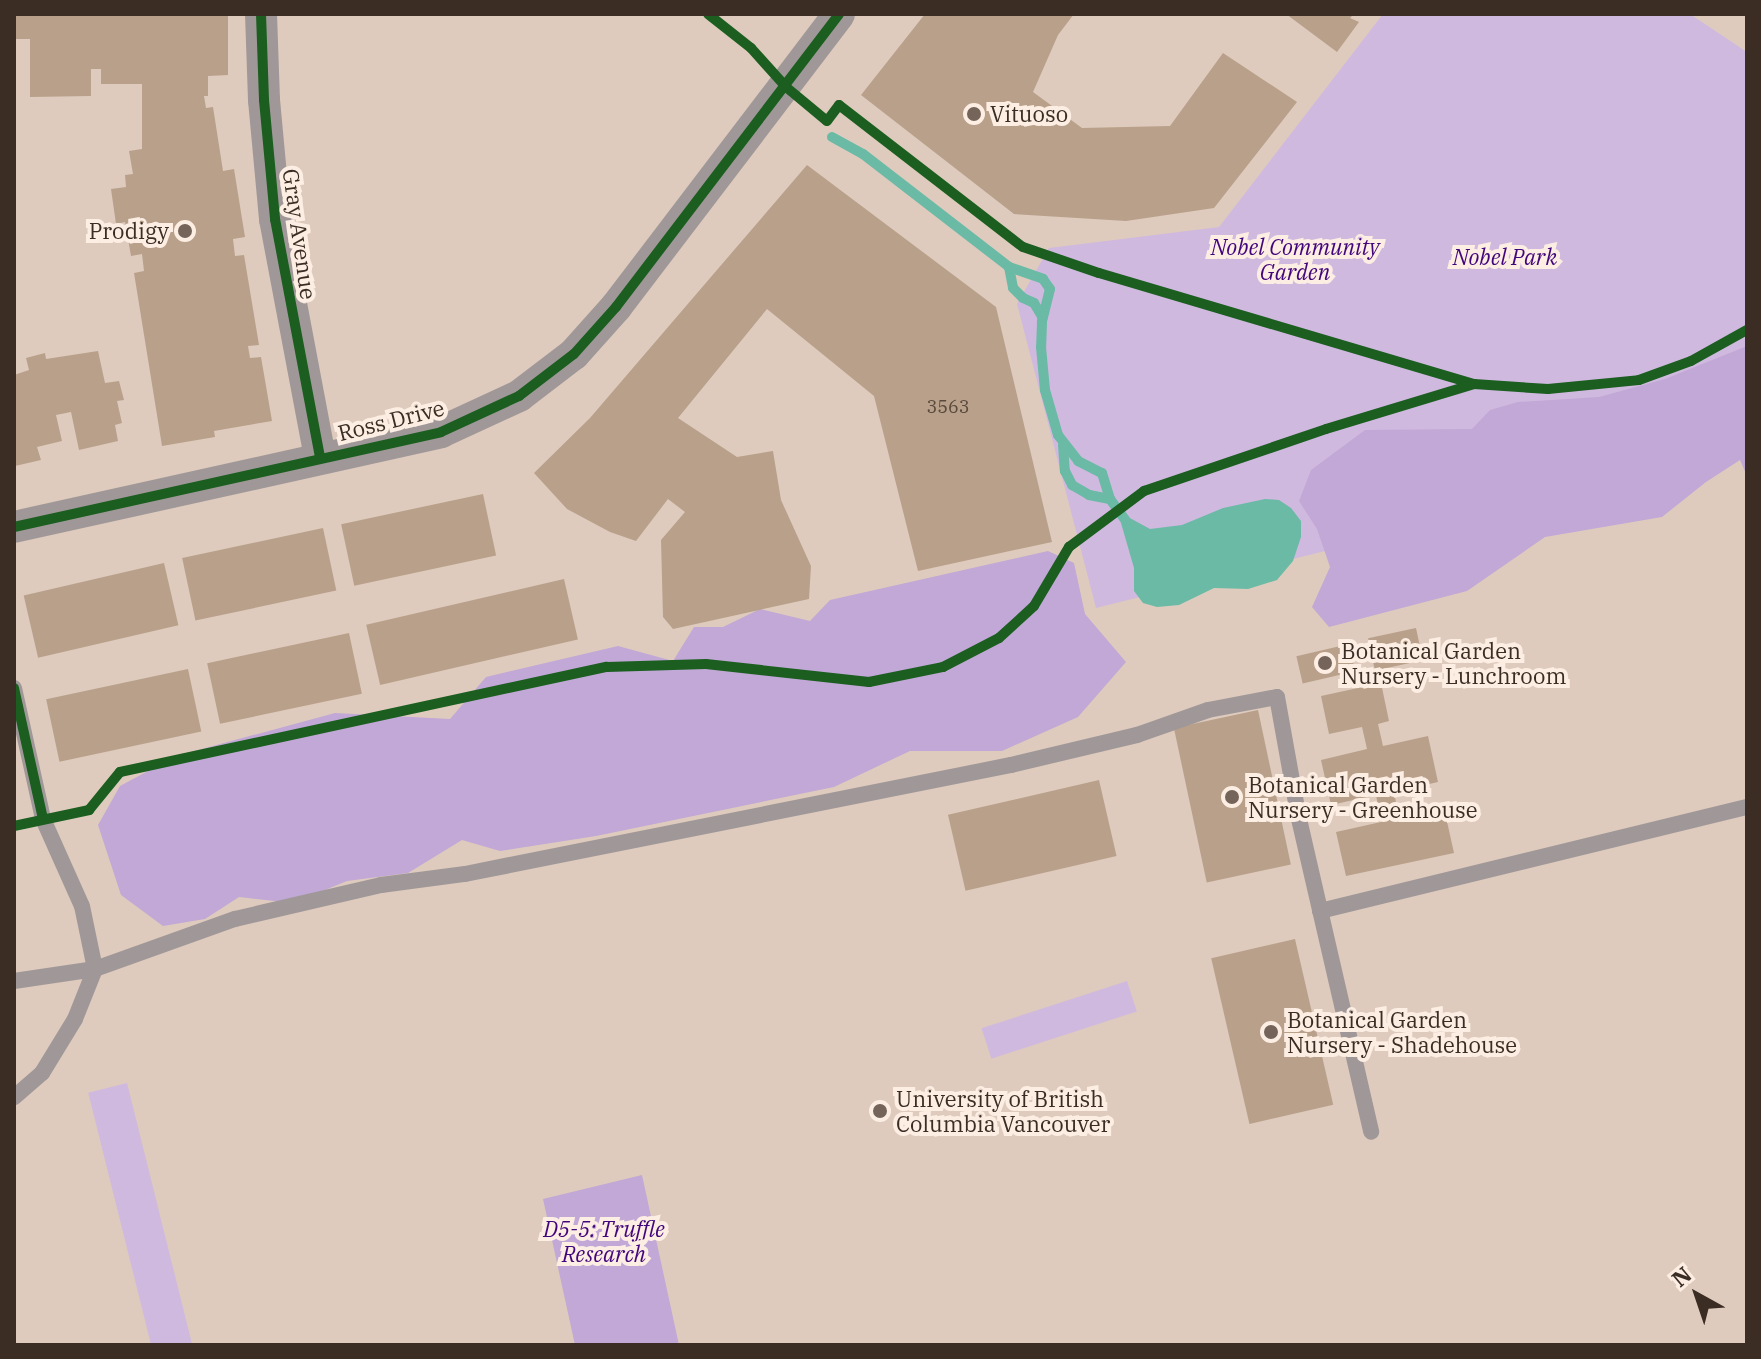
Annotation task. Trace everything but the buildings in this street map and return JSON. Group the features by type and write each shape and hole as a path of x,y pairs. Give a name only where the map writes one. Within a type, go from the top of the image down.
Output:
{"street":[{"name":"Gray Avenue","path":"261,14 264,100 275,219 320,458"},
{"name":"Ross Drive","path":"14,527 441,432 519,396 574,354 616,307 839,14"}],"lane":[{"path":"14,688 43,819 82,906 95,969 75,1019 42,1073 14,1097"},
{"path":"14,981 95,969 235,919 381,885 465,874 1011,765 1137,735 1208,710 1277,697 1320,911 1371,1132"},
{"path":"1320,911 1747,807"}],"green space":[{"name":"Nobel Park","path":"1383,14 1690,14 1747,52 1747,446 1096,608 1017,304 1049,248 1219,227"},
{"path":"1747,346 1747,476 1740,460 1662,517 1545,537 1467,591 1329,627 1312,607 1330,567 1317,529 1299,501 1311,470 1365,430 1472,429 1490,410 1518,402 1599,397 1665,379"},
{"path":"1048,551 1074,563 1085,614 1126,662 1078,717 1002,751 910,751 834,787 596,836 500,851 462,840 408,873 347,881 293,903 239,897 205,919 163,926 121,895 98,825 120,786 176,756 335,713 450,719 486,677 618,646 673,661 694,627 723,627 760,609 810,621 830,600"},
{"path":"1127,981 1137,1011 991,1059 981,1028"},
{"path":"127,1083 192,1344 151,1345 88,1093"},
{"name":"D5-5: Truffle Research","path":"642,1175 679,1345 575,1345 543,1199"}],"water":[{"path":"1265,499 1279,500 1291,508 1301,521 1301,537 1293,561 1277,580 1248,589 1214,588 1179,605 1157,607 1143,603 1134,591 1134,568 1121,523 1128,517 1150,529 1182,525 1223,508"}],"waterway":[{"path":"832,137 863,154 1009,267 1043,279 1050,289 1042,322 1045,390 1058,435 1078,461 1102,473 1110,499 1125,520"},
{"path":"1009,267 1013,288 1034,303 1043,318"},
{"path":"1063,445 1065,471 1072,485 1089,495 1110,499"}],"cycle path":[{"path":"261,14 264,100 275,219 320,458"},
{"path":"708,14 751,48 786,87 827,121 839,105 1023,247 1099,273 1474,384 1548,389 1639,380 1691,361 1747,330"},
{"path":"14,527 441,432 519,396 574,354 616,307 839,14"},
{"path":"14,826 89,810 120,772 607,667 706,664 869,682 943,667 999,638 1034,606 1069,547 1144,491 1326,429 1474,384"},
{"path":"14,688 43,819"}],"place":[{"name":"Vituoso","path":"974,114"},
{"name":"Prodigy","path":"185,231"},
{"name":"Botanical Garden Nursery - Lunchroom","path":"1325,663"},
{"name":"Botanical Garden Nursery - Greenhouse","path":"1232,797"},
{"name":"Botanical Garden Nursery - Shadehouse","path":"1271,1032"},
{"name":"University of British Columbia Vancouver","path":"880,1111"}],"park label":[{"name":"Nobel Community Garden","path":"1295,258"}]}
